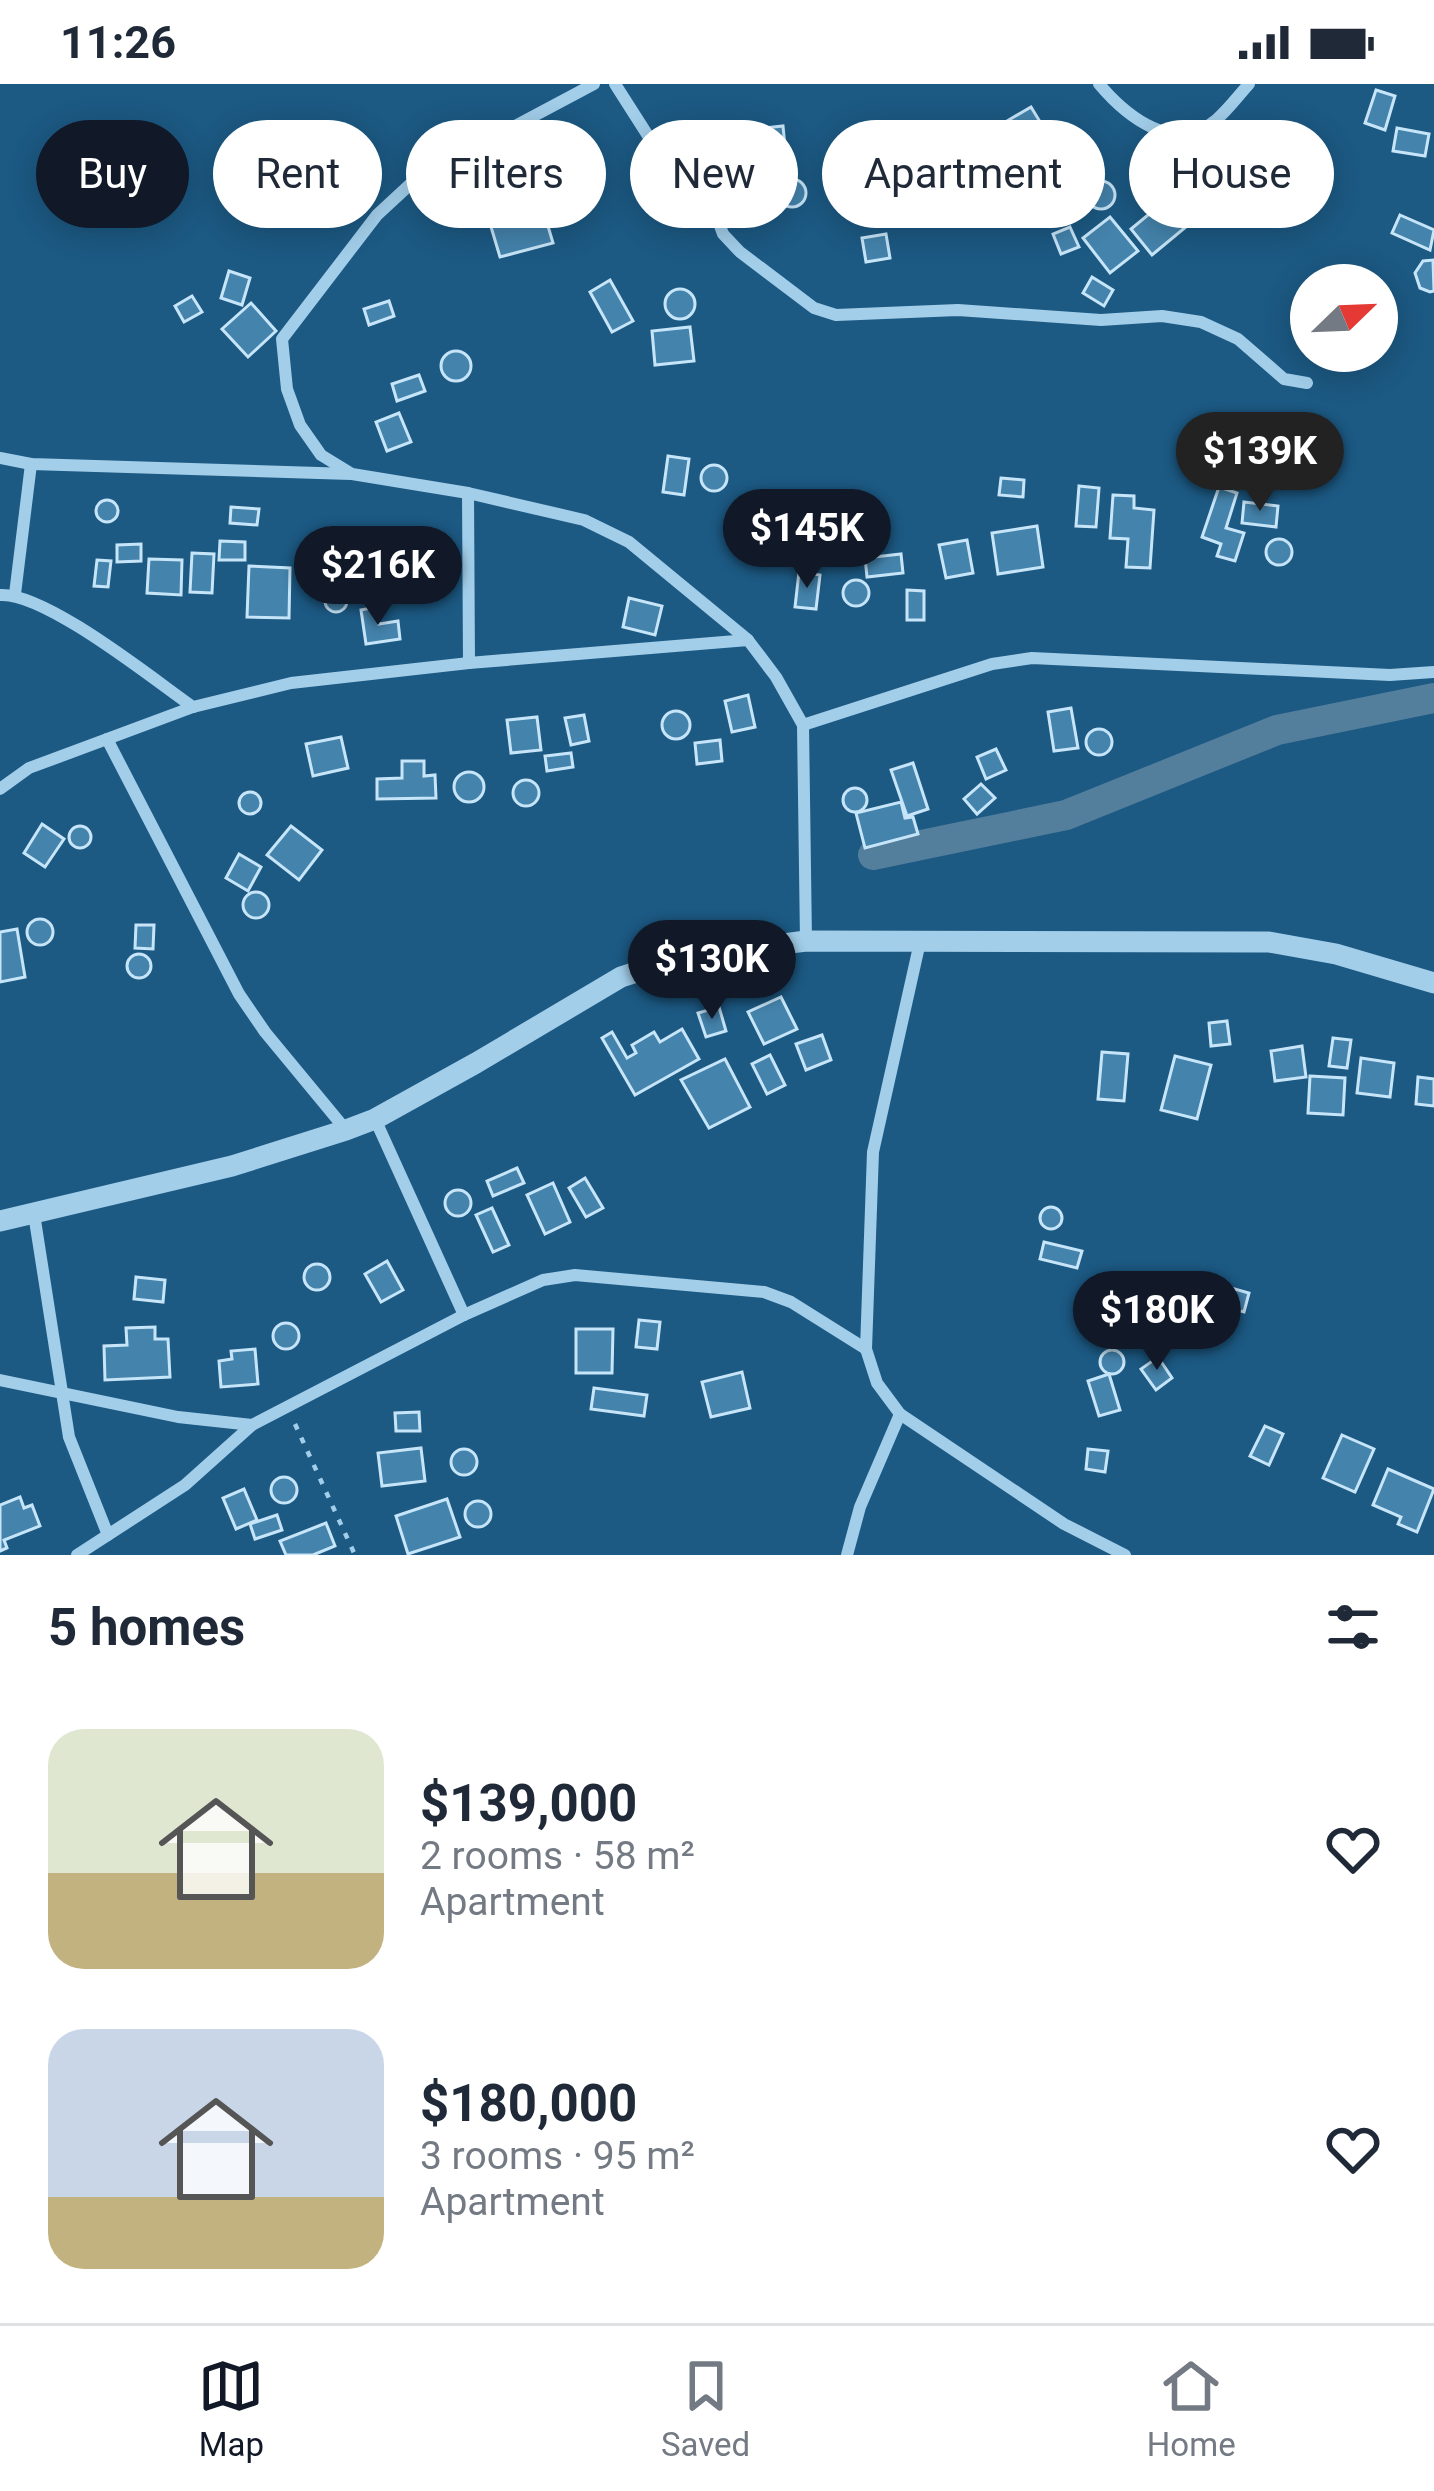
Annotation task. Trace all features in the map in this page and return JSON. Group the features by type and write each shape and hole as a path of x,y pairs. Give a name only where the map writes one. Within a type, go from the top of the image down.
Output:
{"street":[{"path":"352,474 321,455 300,425 287,389 282,339 377,215 416,178 594,84"},
{"path":"615,84 652,142 699,187 723,234 740,253 814,308 836,314 958,310 1101,320 1162,316 1201,322 1238,339 1284,379 1307,383"},
{"path":"1099,84 1140,122 1167,134 1189,134 1213,124 1249,84"},
{"path":"0,458 32,464 352,474 467,493 584,520 629,542 748,640 776,677 802,725 806,941"},
{"path":"32,464 8,594 104,643 193,707"},
{"path":"467,493 469,663"},
{"path":"0,790 29,768 193,707 292,683 748,640"},
{"path":"802,725 992,664 1032,658 1390,675 1434,672"},
{"path":"107,739 239,994 265,1033 346,1130"},
{"path":"0,1221 232,1166 346,1130 376,1118 621,977 683,957 806,941 1269,942 1336,954 1434,983"},
{"path":"920,942 873,1152 866,1349 877,1383 900,1414 1064,1524 1125,1555"},
{"path":"376,1118 464,1315"},
{"path":"34,1214 59,1390 74,1453 108,1535"},
{"path":"77,1555 185,1485 252,1426 464,1315 543,1280 575,1275 764,1292 866,1349"},
{"path":"0,1380 178,1418 252,1426"},
{"path":"847,1555 860,1507 900,1414"}],"path":[{"path":"288,1408 355,1555"}],"building":[{"path":"1376,90 1395,96 1385,130 1365,123"},
{"path":"1031,107 1039,120 1009,120"},
{"path":"1397,128 1429,134 1425,156 1393,151"},
{"path":"798,181 805,188 805,198 798,205"},
{"path":"1105,182 1114,190 1114,200 1105,208"},
{"path":"1400,215 1434,230 1430,250 1392,233"},
{"path":"1110,217 1138,251 1110,273 1083,238 1096,228 1105,228"},
{"path":"491,228 549,228 553,243 500,257"},
{"path":"1070,228 1079,247 1061,254 1053,234"},
{"path":"1132,228 1185,228 1152,255"},
{"path":"886,234 890,258 866,262 862,238"},
{"path":"1433,260 1434,291 1430,292 1420,288 1415,273 1423,261"},
{"path":"229,271 250,278 242,305 221,298"},
{"path":"1092,277 1113,290 1104,306 1083,293"},
{"path":"610,280 633,321 612,332 590,292"},
{"path":"680,289 691,293 695,304 691,315 680,319 669,315 665,304 669,293"},
{"path":"192,296 202,312 184,322 175,306"},
{"path":"389,301 394,316 369,325 364,309"},
{"path":"251,303 276,331 248,357 222,329"},
{"path":"690,327 694,361 655,365 652,331"},
{"path":"456,351 471,366 456,381 441,366"},
{"path":"419,375 425,391 397,401 392,384"},
{"path":"399,413 411,442 387,451 376,422"},
{"path":"668,456 689,459 684,495 663,492"},
{"path":"714,465 724,468 724,488 714,491 704,488 701,478 704,468"},
{"path":"1001,478 1024,480 1023,497 999,495"},
{"path":"1079,486 1099,488 1096,527 1076,526"},
{"path":"1219,487 1237,493 1226,528 1244,533 1235,561 1217,556 1221,544 1202,537"},
{"path":"1113,495 1134,496 1134,508 1154,510 1150,568 1126,567 1128,539 1110,538"},
{"path":"107,500 118,511 107,522 96,511"},
{"path":"1244,502 1278,506 1276,527 1242,523"},
{"path":"231,507 259,509 257,525 230,523"},
{"path":"1037,526 1043,567 998,574 992,533"},
{"path":"1279,539 1292,552 1279,565 1266,552"},
{"path":"967,540 973,573 946,578 939,545"},
{"path":"220,541 245,542 245,560 219,560"},
{"path":"141,544 141,561 117,562 117,545"},
{"path":"346,547 395,548 394,568 345,567"},
{"path":"192,553 214,554 212,593 190,592"},
{"path":"901,554 903,573 867,577 865,558"},
{"path":"149,559 182,560 181,595 147,593"},
{"path":"97,560 111,561 108,587 94,586"},
{"path":"249,566 290,568 289,618 247,617"},
{"path":"799,572 820,575 816,609 795,607"},
{"path":"856,580 869,593 856,606 843,593"},
{"path":"336,590 347,601 336,612 325,601"},
{"path":"907,590 924,591 924,620 907,620"},
{"path":"629,598 662,606 655,635 623,627"},
{"path":"376,607 379,624 398,621 400,639 366,644 361,610"},
{"path":"748,695 755,727 732,732 725,701"},
{"path":"1071,708 1078,748 1054,751 1048,712"},
{"path":"676,711 686,715 690,725 686,735 676,739 666,735 662,725 666,715"},
{"path":"584,715 589,741 571,745 565,718"},
{"path":"537,717 541,750 511,753 507,720"},
{"path":"1099,729 1112,742 1099,755 1086,742"},
{"path":"341,737 348,768 313,776 306,744"},
{"path":"720,740 722,761 697,764 695,743"},
{"path":"996,749 1006,770 986,779 977,757"},
{"path":"571,753 573,767 547,771 545,756"},
{"path":"402,761 424,761 424,776 435,775 436,798 377,799 377,779 402,778"},
{"path":"913,763 928,809 907,816 891,770"},
{"path":"469,772 484,787 469,802 454,787"},
{"path":"526,780 539,793 526,806 513,793"},
{"path":"981,784 995,798 977,814 964,799"},
{"path":"855,788 864,791 864,809 855,812 846,809 843,800 846,791"},
{"path":"250,792 261,803 250,814 239,803"},
{"path":"901,802 905,818 913,817 918,834 865,848 856,813"},
{"path":"42,824 64,839 45,867 24,853"},
{"path":"80,826 91,837 80,848 69,837"},
{"path":"291,826 322,850 299,880 267,855"},
{"path":"239,854 261,867 248,891 226,878"},
{"path":"256,892 269,905 256,918 243,905"},
{"path":"40,919 53,932 40,945 27,932"},
{"path":"136,925 154,925 153,949 135,948"},
{"path":"17,929 25,977 0,982 0,932"},
{"path":"139,954 151,966 139,978 127,966"},
{"path":"781,997 797,1029 764,1044 748,1012"},
{"path":"719,1007 726,1031 706,1037 698,1013"},
{"path":"1227,1021 1230,1044 1211,1046 1209,1023"},
{"path":"682,1029 699,1059 635,1095 602,1038 612,1032 627,1058 636,1053 632,1045 654,1032 660,1042"},
{"path":"822,1035 831,1060 806,1070 796,1044"},
{"path":"1333,1038 1351,1040 1347,1068 1329,1066"},
{"path":"1302,1046 1306,1077 1275,1081 1271,1051"},
{"path":"1102,1052 1128,1054 1124,1101 1098,1099"},
{"path":"770,1055 785,1085 767,1094 752,1064"},
{"path":"1175,1056 1211,1065 1197,1119 1161,1110"},
{"path":"1361,1058 1394,1063 1390,1097 1357,1093"},
{"path":"725,1059 750,1107 709,1128 681,1080"},
{"path":"1310,1076 1345,1078 1343,1115 1308,1113"},
{"path":"1418,1077 1434,1079 1434,1106 1416,1104"},
{"path":"517,1168 524,1183 493,1196 487,1181"},
{"path":"585,1178 603,1208 586,1217 569,1188"},
{"path":"553,1183 570,1222 545,1234 527,1195"},
{"path":"458,1190 471,1203 458,1216 445,1203"},
{"path":"1051,1207 1062,1218 1051,1229 1040,1218"},
{"path":"492,1208 509,1245 493,1252 476,1215"},
{"path":"1044,1242 1082,1251 1077,1268 1040,1259"},
{"path":"387,1261 403,1290 381,1302 365,1274"},
{"path":"317,1264 330,1277 317,1290 304,1277"},
{"path":"136,1277 165,1280 163,1302 134,1299"},
{"path":"1210,1282 1249,1293 1244,1312 1204,1301"},
{"path":"639,1320 660,1322 657,1349 636,1347"},
{"path":"286,1323 299,1336 286,1349 273,1336"},
{"path":"155,1327 155,1339 168,1339 170,1377 105,1380 104,1346 127,1345 126,1328"},
{"path":"576,1329 613,1329 612,1373 576,1373"},
{"path":"255,1349 258,1384 221,1387 219,1361 232,1359 231,1351"},
{"path":"1112,1350 1121,1353 1121,1371 1112,1374 1103,1371 1100,1362 1103,1353"},
{"path":"1158,1357 1172,1378 1156,1390 1141,1369"},
{"path":"742,1372 750,1408 711,1417 702,1382"},
{"path":"1109,1374 1120,1410 1099,1416 1088,1381"},
{"path":"594,1388 647,1395 644,1416 591,1409"},
{"path":"419,1412 420,1431 396,1431 395,1413"},
{"path":"1265,1426 1283,1434 1269,1465 1250,1456"},
{"path":"1342,1435 1374,1449 1355,1492 1323,1478"},
{"path":"421,1448 425,1481 382,1486 378,1453"},
{"path":"464,1449 477,1462 464,1475 451,1462"},
{"path":"1088,1449 1108,1451 1105,1472 1086,1469"},
{"path":"1388,1469 1434,1489 1417,1532 1398,1524 1401,1517 1373,1505"},
{"path":"284,1477 297,1490 284,1503 271,1490"},
{"path":"244,1489 257,1520 236,1529 223,1498"},
{"path":"20,1497 24,1508 32,1505 40,1526 4,1540 7,1548 0,1551 0,1505"},
{"path":"447,1499 460,1537 408,1554 396,1516"},
{"path":"478,1501 491,1514 478,1527 465,1514"},
{"path":"277,1515 282,1530 255,1539 250,1524"},
{"path":"326,1523 335,1546 313,1555 286,1555 280,1541"}],"waterway":[{"path":"873,855 1066,815 1277,730 1434,698"}]}
